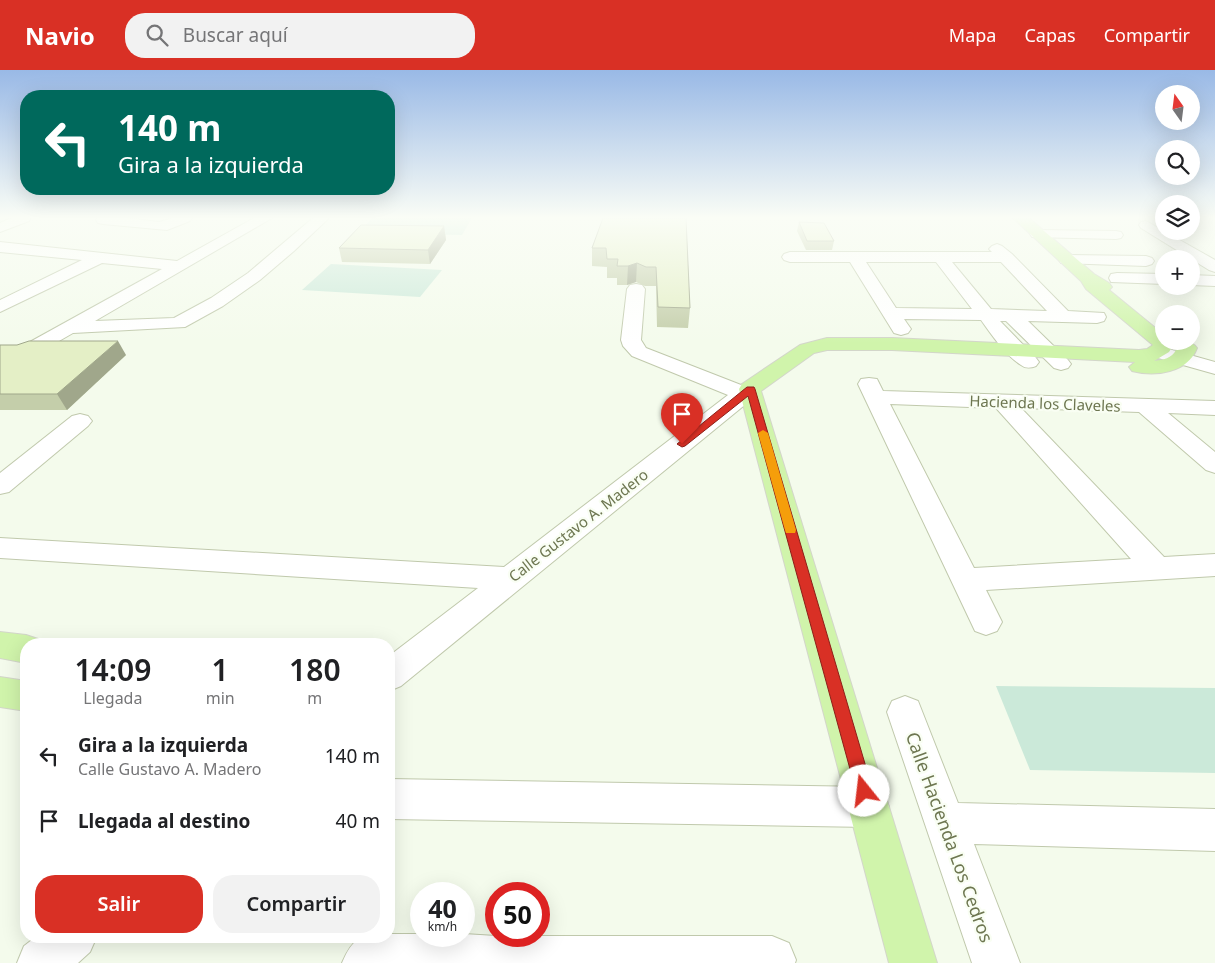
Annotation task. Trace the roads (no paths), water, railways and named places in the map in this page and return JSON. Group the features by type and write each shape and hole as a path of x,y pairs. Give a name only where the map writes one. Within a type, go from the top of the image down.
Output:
{"main road":[{"path":"1067,260 1088,278 1155,326"},
{"path":"1022,356 1139,356 1152,355 1158,352 1163,344 1092,284 1088,278"},
{"path":"1055,357 1156,367 1174,363 1179,350"},
{"name":"Calle Gustavo A. Madero","path":"747,392 793,358 850,356 1022,356"},
{"path":"747,392 913,963"},
{"path":"0,645 20,648"},
{"path":"0,692 20,695"}],"street":[{"path":"0,307 96,260"},
{"path":"124,260 180,266"},
{"path":"26,352 191,260"},
{"path":"68,328 178,323 192,316 276,260"},
{"path":"857,260 903,333"},
{"path":"943,260 986,316 1022,356"},
{"path":"1008,260 1064,317"},
{"path":"1067,260 1146,261"},
{"path":"1203,260 1215,267"},
{"path":"1088,278 1155,279"},
{"path":"1200,280 1215,281"},
{"path":"636,289 631,340 633,346 639,352 747,392"},
{"path":"891,313 1097,317"},
{"path":"1012,316 1055,357"},
{"path":"1158,352 1179,350 1215,359"},
{"path":"1179,350 1215,368"},
{"name":"Hacienda los Claveles","path":"965,580 871,388 1002,401 1215,408"},
{"name":"Calle Gustavo A. Madero","path":"395,671 747,392"},
{"path":"1002,401 1157,569"},
{"path":"1145,406 1215,465"},
{"path":"0,486 80,421"},
{"path":"0,548 510,579"},
{"path":"986,622 965,580 1215,565"},
{"name":"Calle Hacienda Los Cedros","path":"905,712 996,963"},
{"path":"395,799 869,807"},
{"path":"946,822 1215,830"},
{"path":"41,963 65,943"},
{"path":"370,961 621,962 772,960"}]}
